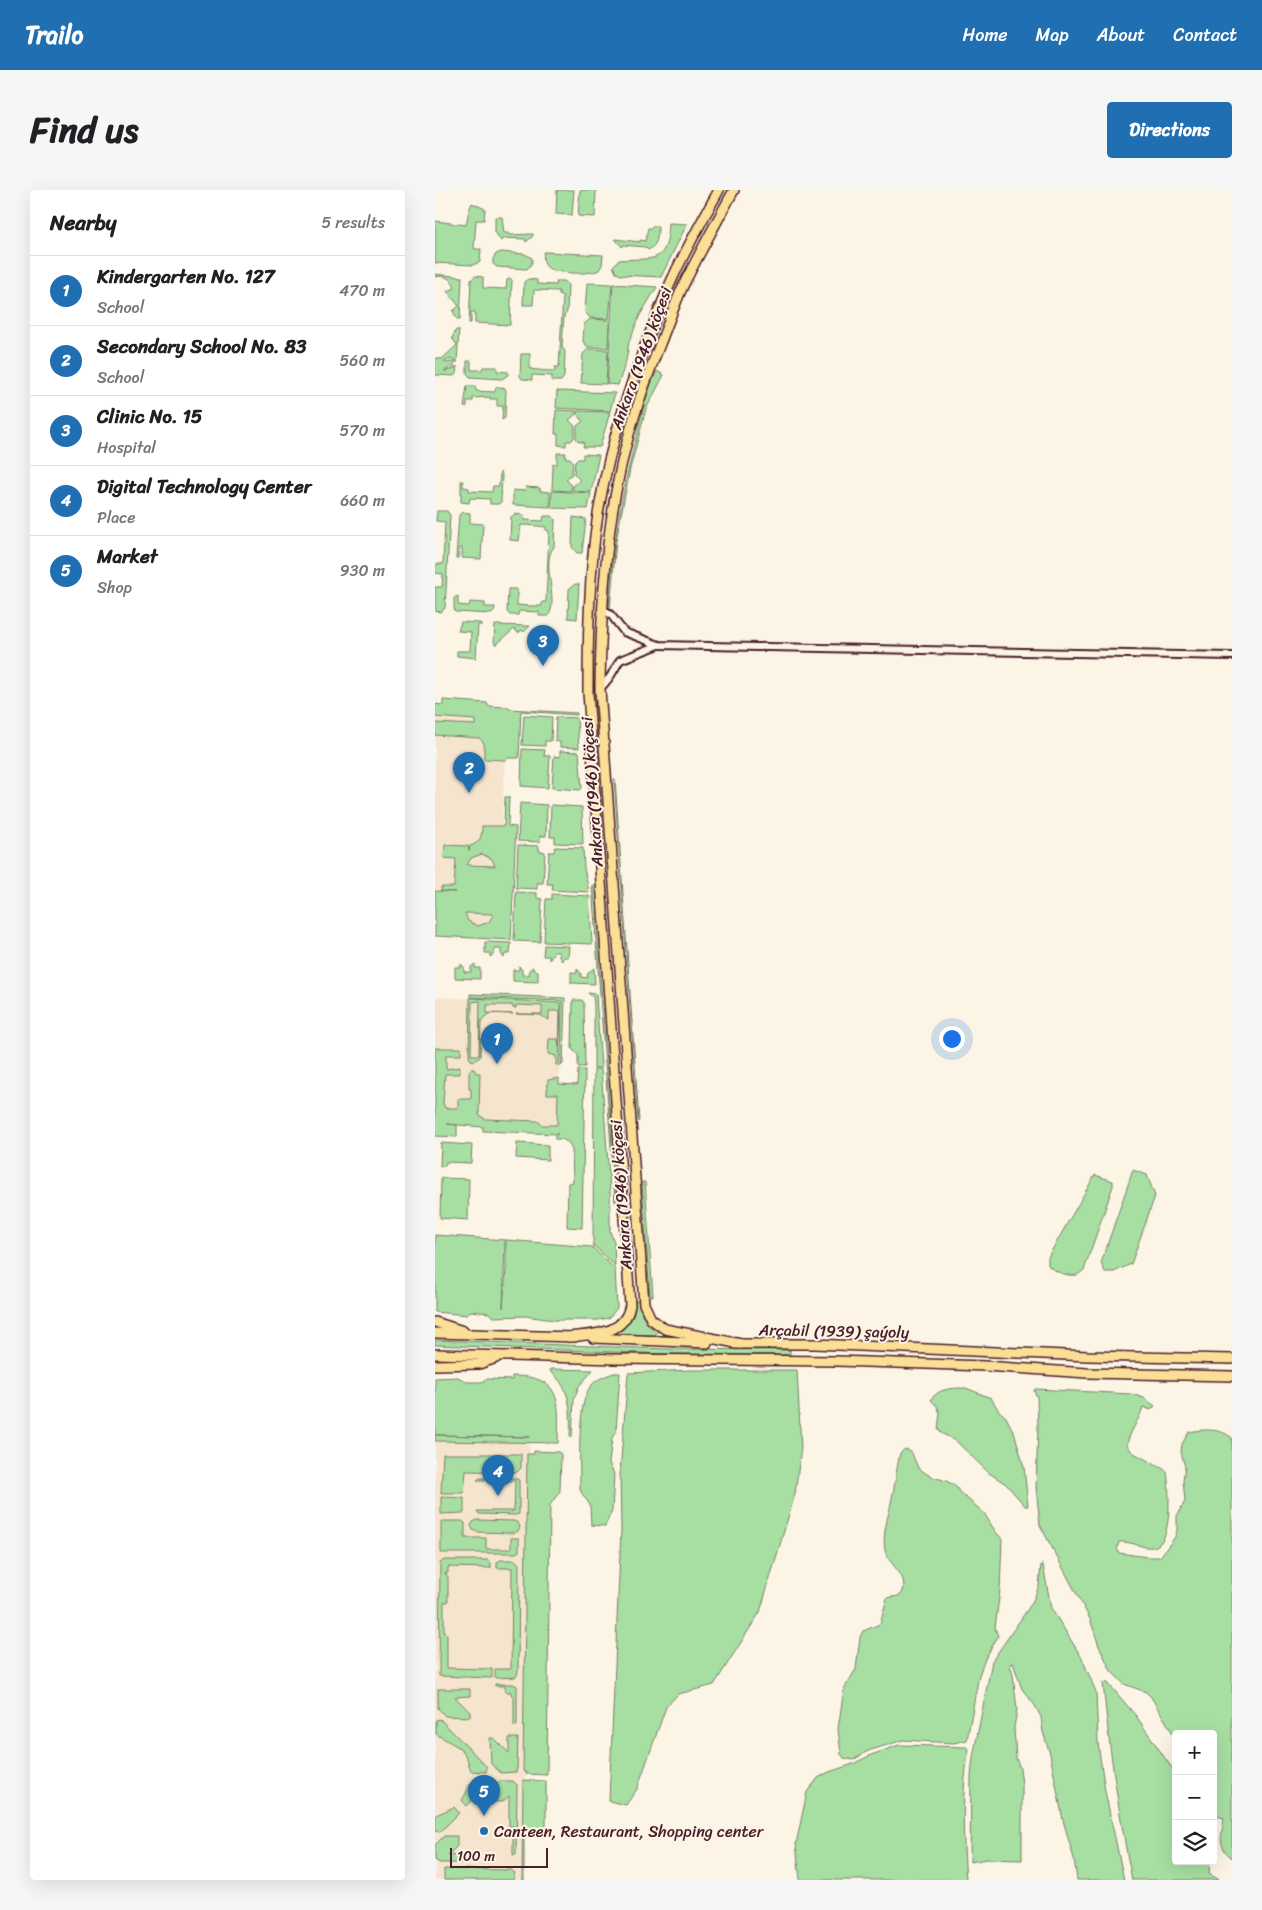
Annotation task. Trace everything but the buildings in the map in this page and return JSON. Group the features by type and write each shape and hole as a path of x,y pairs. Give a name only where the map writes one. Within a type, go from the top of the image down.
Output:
{"main road":[{"name":"Ankara (1946) köçesi","path":"569,1337 612,1330 625,1320 630,1305 588,692 589,593 598,514 613,446 631,381 670,283 719,190"},
{"name":"Ankara (1946) köçesi","path":"734,190 684,285 641,391 617,482 605,564 599,689 644,1304 651,1319 665,1329 741,1344"},
{"path":"435,1322 473,1334"},
{"name":"Arçabil (1939) şaýoly","path":"435,1333 741,1344 815,1344 1232,1360"},
{"path":"985,1366 986,1351"},
{"path":"1029,1369 1030,1353"},
{"name":"Arçabil (1939) şaýoly","path":"435,1354 615,1359 837,1361 985,1366 1087,1373 1232,1376"},
{"path":"435,1365 479,1364 504,1356"}],"street":[{"path":"602,607 611,615 623,632 659,645 1232,656"},
{"path":"599,689 610,677 620,660 659,645"}],"shaded area":[{"path":"435,706 508,710 508,758 505,761 502,825 508,830 508,936 435,932"},
{"path":"435,997 561,1003 558,1134 483,1131 483,1127 435,1124"},
{"path":"435,1435 530,1436 524,1880 435,1880"}],"green space":[{"path":"557,190 574,190 572,215 556,214"},
{"path":"580,190 596,190 595,217 578,216"},
{"path":"472,203 485,209 484,220 476,220 474,249 481,249 480,262 473,265 435,263 435,221 466,225"},
{"path":"495,217 502,217 504,233 509,233 509,235 533,234 533,236 526,242 525,239 503,238 501,241 495,232"},
{"path":"669,223 687,224 661,277 621,275 616,273 613,266 619,260 649,259 661,253 668,237"},
{"path":"652,226 658,226 656,243 648,250 645,247 624,245 622,247 615,239 645,241 648,228 652,228"},
{"path":"501,252 525,254 532,258 532,263 527,269 497,267 493,264 493,259 496,254"},
{"path":"544,252 603,255 602,265 599,270 588,273 557,271 547,267 544,260"},
{"path":"435,274 462,277 460,319 457,319 453,311 459,306 447,291 454,289 454,284 446,277 435,277"},
{"path":"475,276 483,277 483,288 506,289 507,280 510,278 512,280 510,325 475,323 475,312 471,312 471,323 469,323 471,280"},
{"path":"528,279 537,280 537,284 556,285 557,281 564,281 568,284 567,312 564,316 562,347 565,351 564,377 561,381 552,381 552,376 532,375 532,380 522,379 520,376 521,354 530,354 530,369 555,371 555,367 559,367 563,296 559,295 559,291 534,290 533,305 523,305 524,282"},
{"path":"587,283 612,284 609,319 590,318 585,312"},
{"path":"613,284 657,287 640,315 629,342 626,361 618,385 607,384"},
{"path":"590,319 609,320 608,348 588,347 583,342 584,324"},
{"path":"456,330 459,330 457,363 454,359 444,361 447,363 455,361 454,366 444,371 451,370 457,366 456,374 454,376 435,375 435,358 442,359 457,345 452,338"},
{"path":"588,349 608,350 606,384 581,383 583,354"},
{"path":"467,361 471,361 471,370 482,370 483,367 497,367 497,371 508,372 508,375 502,379 470,377 467,373"},
{"path":"657,371 664,375 646,409 630,469 616,541 609,609 615,542 622,499 643,410 650,386"},
{"path":"467,386 475,386 476,391 495,392 496,387 505,388 505,418 502,420 503,406 497,406 497,399 490,399 490,397 473,398 473,401 467,401 467,407 464,407"},
{"path":"557,391 615,393 610,411 556,408"},
{"path":"556,410 576,411 576,414 569,420 575,426 574,438 571,441 566,441 566,446 558,445 558,434 555,434"},
{"path":"577,411 610,412 600,447 583,447 584,442 579,442 576,438 577,426 583,421 577,414"},
{"path":"557,453 566,453 565,458 570,458 573,462 572,474 566,479 572,486 571,491 552,490 553,464 557,464"},
{"path":"583,454 599,455 591,492 573,491 573,486 580,480 574,474 575,462 578,459 583,459"},
{"path":"500,472 502,474 501,502 499,504 490,504 490,499 470,498 469,503 461,502 461,481 463,481 463,487 469,488 469,491 492,492 493,486 499,486"},
{"path":"526,487 540,488 540,491 550,492 550,507 513,505 513,490 525,491"},
{"path":"552,491 591,493 588,509 551,508"},
{"path":"437,511 447,511 450,515 445,608 441,612 435,611 435,587 442,587 443,574 435,573 435,564 443,564 445,522 436,521"},
{"path":"462,512 470,513 470,523 483,524 481,559 462,558 462,548 459,548 458,558 456,558 459,515"},
{"path":"515,514 523,515 524,520 543,521 544,516 551,516 555,519 554,547 550,554 549,562 552,601 548,616 539,616 539,612 519,611 518,615 510,615 507,612 508,589 517,589 517,605 542,606 542,602 546,602 549,531 546,530 546,527 521,525 519,541 510,540 511,517"},
{"path":"573,517 586,519 582,553 577,553 572,547"},
{"path":"575,584 579,584 577,619 568,618 569,589"},
{"path":"458,596 458,605 469,606 470,602 485,603 485,607 495,607 494,612 491,614 455,612 454,598"},
{"path":"461,622 480,623 483,625 478,625 476,658 457,656 457,651 470,651 471,632 458,631"},
{"path":"495,625 530,626 524,632 522,630 518,633 514,629 496,645 494,642"},
{"path":"443,700 487,703 488,706 509,707 509,709 577,713 577,715 521,711 519,758 508,758 505,760 484,759 484,743 479,738 435,735 435,723 475,725 475,720 435,717 435,704 443,705"},
{"path":"524,715 552,717 551,741 545,741 545,746 522,745"},
{"path":"556,717 577,718 579,748 560,747 560,742 555,741"},
{"path":"522,749 545,750 544,756 550,756 548,788 521,786"},
{"path":"560,751 579,752 582,788 580,790 552,788 554,756 560,757"},
{"path":"614,779 639,1121 638,1122"},
{"path":"505,797 509,797 508,826 516,827 511,940 435,936 435,891 455,892 441,891 441,887 454,887 456,859 444,858 445,845 468,846 469,851 470,846 477,843 480,838 482,826 504,826","holes":["482,854 492,859 495,866 467,865 471,858","465,913 493,914 493,915 489,922 478,926 468,921"]},
{"path":"520,803 547,805 546,836 540,836 540,842 518,841"},
{"path":"551,805 582,807 583,844 555,843 555,837 550,837"},
{"path":"518,845 539,846 539,851 545,852 543,883 537,883 537,889 516,888"},
{"path":"555,847 583,848 584,868 589,892 552,890 553,884 547,884 549,852 554,852"},
{"path":"592,885 594,885 616,1202 615,1202"},
{"path":"516,892 537,893 537,898 542,899 540,942 514,941"},
{"path":"552,894 589,896 592,944 544,942 546,899 552,899"},
{"path":"485,942 511,943 510,954 505,954 504,958 501,954 501,949 495,949 494,954 490,957 490,953 485,953"},
{"path":"544,945 569,946 568,957 563,957 562,961 559,957 559,952 553,952 549,960 549,956 543,956"},
{"path":"461,964 464,967 464,972 471,972 471,967 475,964 475,968 480,968 480,979 455,978 455,967 461,967"},
{"path":"519,966 522,970 522,975 529,975 529,970 533,967 533,970 538,971 538,982 513,981 513,970 519,970"},
{"path":"594,968 595,984 571,983 571,972 577,973 577,969 581,973 581,977 587,978 588,973"},
{"path":"588,993 596,994 601,1068 594,1068 594,1005 593,997"},
{"path":"470,994 565,998 563,1064 561,1066 562,1001 470,997"},
{"path":"470,998 561,1003 559,1065 556,1065 556,1056 548,1054 549,1039 558,1039 559,1047 560,1011 549,1011 549,1020 540,1015 516,1014 542,1014 542,1006 516,1005 516,1008 513,1008 512,1005 487,1005 487,1013 498,1013 490,1014 483,1018 481,1022 480,1057 474,1061 469,1057","holes":["480,1001 479,1055 471,1055 472,1002"]},
{"path":"573,1000 582,1000 584,1003 585,1067 578,1067 578,1055 572,1049"},
{"path":"435,1048 461,1048 461,1055 446,1055 446,1069 460,1067 460,1074 445,1074 443,1103 445,1108 458,1108 458,1099 471,1099 469,1072 471,1069 474,1069 476,1073 480,1073 479,1115 485,1119 538,1121 542,1125 557,1125 558,1094 547,1094 548,1080 559,1078 559,1084 577,1085 578,1070 585,1070 582,1228 567,1227 568,1183 573,1182 572,1150 569,1143 562,1139 555,1139 555,1135 558,1134 483,1131 483,1127 447,1124 457,1125 457,1137 435,1136"},
{"path":"594,1069 601,1069 610,1190 610,1231 614,1242 615,1266 593,1245"},
{"path":"441,1143 472,1145 471,1163 446,1162 445,1166 440,1166"},
{"path":"517,1143 548,1145 548,1160 516,1158"},
{"path":"1133,1170 1147,1175 1155,1196 1131,1264 1114,1272 1105,1272 1101,1263"},
{"path":"1095,1175 1113,1181 1113,1186 1084,1270 1077,1275 1061,1273 1048,1265 1048,1257"},
{"path":"441,1178 469,1179 468,1220 440,1218"},
{"path":"642,1182 645,1182 653,1296 650,1296"},
{"path":"435,1235 505,1240 503,1308 506,1240 592,1247 615,1269 617,1308 609,1318 598,1320 554,1320 525,1316 494,1317 489,1313 471,1311 467,1315 435,1312"},
{"path":"636,1300 639,1300 643,1317 649,1326 658,1332 655,1335 622,1334 621,1332 633,1317"},
{"path":"435,1340 667,1349 790,1350 790,1355 667,1354 435,1345"},
{"path":"551,1369 593,1370 579,1386 574,1399 572,1437 570,1437 569,1401 563,1385 550,1371"},
{"path":"690,1370 797,1370 801,1448 795,1494 760,1612 714,1685 678,1694 666,1707 637,1789 626,1805 609,1801 621,1530 620,1472 628,1373"},
{"path":"614,1373 620,1373 616,1431 612,1438 609,1463 614,1474 612,1511 605,1526 591,1525 590,1505 581,1492 580,1487 581,1420 586,1395 592,1384"},
{"path":"512,1376 529,1377 541,1381 549,1386 555,1394 558,1415 558,1443 435,1441 435,1378 458,1377 467,1382 482,1382 488,1379 512,1380"},
{"path":"966,1388 991,1398 999,1411 1006,1417 1015,1435 1024,1467 1028,1506 1025,1506 1006,1484 989,1473 956,1441 941,1433 938,1429 940,1413 937,1406 931,1400 942,1391"},
{"path":"1035,1389 1131,1394 1144,1398 1155,1406 1151,1410 1143,1407 1127,1445 1132,1452 1167,1471 1169,1514 1167,1526 1160,1543 1153,1547 1119,1542 1117,1549 1119,1553 1160,1557 1175,1537 1177,1516 1185,1501 1183,1480 1185,1467 1181,1452 1182,1444 1189,1432 1212,1430 1223,1432 1232,1438 1232,1858 1224,1849 1221,1840 1224,1818 1217,1816 1217,1730 1172,1730 1172,1733 1151,1697 1146,1692 1124,1684 1111,1671 1099,1646 1090,1619 1040,1525 1036,1487 1037,1397"},
{"path":"905,1449 911,1451 918,1468 930,1476 954,1485 984,1513 1002,1539 1000,1590 995,1628 998,1636 985,1659 979,1675 967,1740 953,1743 903,1740 868,1751 853,1760 844,1758 841,1754 838,1729 844,1689 856,1669 860,1637 863,1631 880,1624 887,1598 899,1596 903,1591 903,1580 887,1555 884,1538 900,1453"},
{"path":"534,1451 558,1452 561,1454 560,1491 550,1505 547,1775 526,1774 523,1771 527,1454 534,1454"},
{"path":"443,1454 521,1454 521,1468 517,1472 466,1471 464,1493 441,1493"},
{"path":"480,1478 515,1478 519,1480 519,1514 479,1514 477,1511 514,1511 515,1481 477,1480"},
{"path":"441,1497 464,1498 464,1513 441,1514"},
{"path":"477,1520 514,1521 520,1527 514,1533 477,1532 471,1526"},
{"path":"441,1521 462,1521 465,1523 465,1538 486,1538 486,1549 511,1549 511,1538 519,1538 519,1551 516,1553 441,1553"},
{"path":"444,1560 488,1560 491,1563 491,1568 448,1567 448,1573 445,1573 448,1577 448,1602 444,1602 444,1633 447,1634 447,1668 492,1669 492,1678 439,1676 440,1563"},
{"path":"501,1560 515,1560 519,1564 518,1672 516,1677 495,1678 495,1669 511,1669 512,1568 497,1568 497,1562"},
{"path":"1041,1565 1043,1565 1051,1608 1082,1658 1096,1692 1098,1743 1105,1791 1124,1880 1077,1880 1074,1859 1063,1820 1041,1717 1034,1704 1022,1689 1013,1663 1010,1664 1017,1709 1014,1728 1016,1758 1020,1768 1022,1785 1022,1860 986,1859 970,1862 973,1757 992,1661 1032,1603 1039,1586"},
{"path":"1103,1682 1108,1683 1136,1716 1172,1768 1172,1865 1210,1865 1209,1874 1220,1880 1132,1880 1108,1732"},
{"path":"495,1684 513,1684 517,1686 517,1726 514,1726 514,1696 512,1696 511,1692 505,1692 505,1686 495,1686"},
{"path":"438,1689 470,1689 470,1696 455,1697 470,1712 470,1717 445,1716 438,1708"},
{"path":"440,1719 487,1767 486,1772 471,1771 467,1758 460,1748 436,1734 436,1720"},
{"path":"490,1738 494,1738 509,1753 509,1738 518,1738 516,1772 501,1773 491,1764"},
{"path":"899,1745 966,1747 969,1749 964,1797 966,1880 800,1880 796,1844 807,1792 818,1778 829,1772"},
{"path":"523,1780 546,1781 546,1836 524,1836 524,1880 522,1880"},
{"path":"485,1781 487,1785 467,1806 462,1800 469,1785 474,1782"},
{"path":"501,1781 513,1781 517,1785 516,1855 513,1855 513,1826 509,1826 509,1796 502,1802 490,1802 491,1789"},
{"path":"454,1807 459,1813 440,1832 435,1831 436,1815"},
{"path":"444,1836 457,1836 457,1846 448,1855 465,1856 465,1863 440,1863 435,1860 435,1845"},
{"path":"444,1869 511,1870 515,1873 513,1880 444,1880"}],"place":[{"name":"Clinic No. 15","path":"543,666"},
{"name":"Secondary School No. 83","path":"469,793"},
{"name":"Kindergarten No. 127","path":"497,1064"},
{"name":"Digital Technology Center","path":"498,1496"},
{"name":"Market","path":"484,1816"},
{"name":"Canteen, Restaurant, Shopping center","path":"484,1831"}]}
